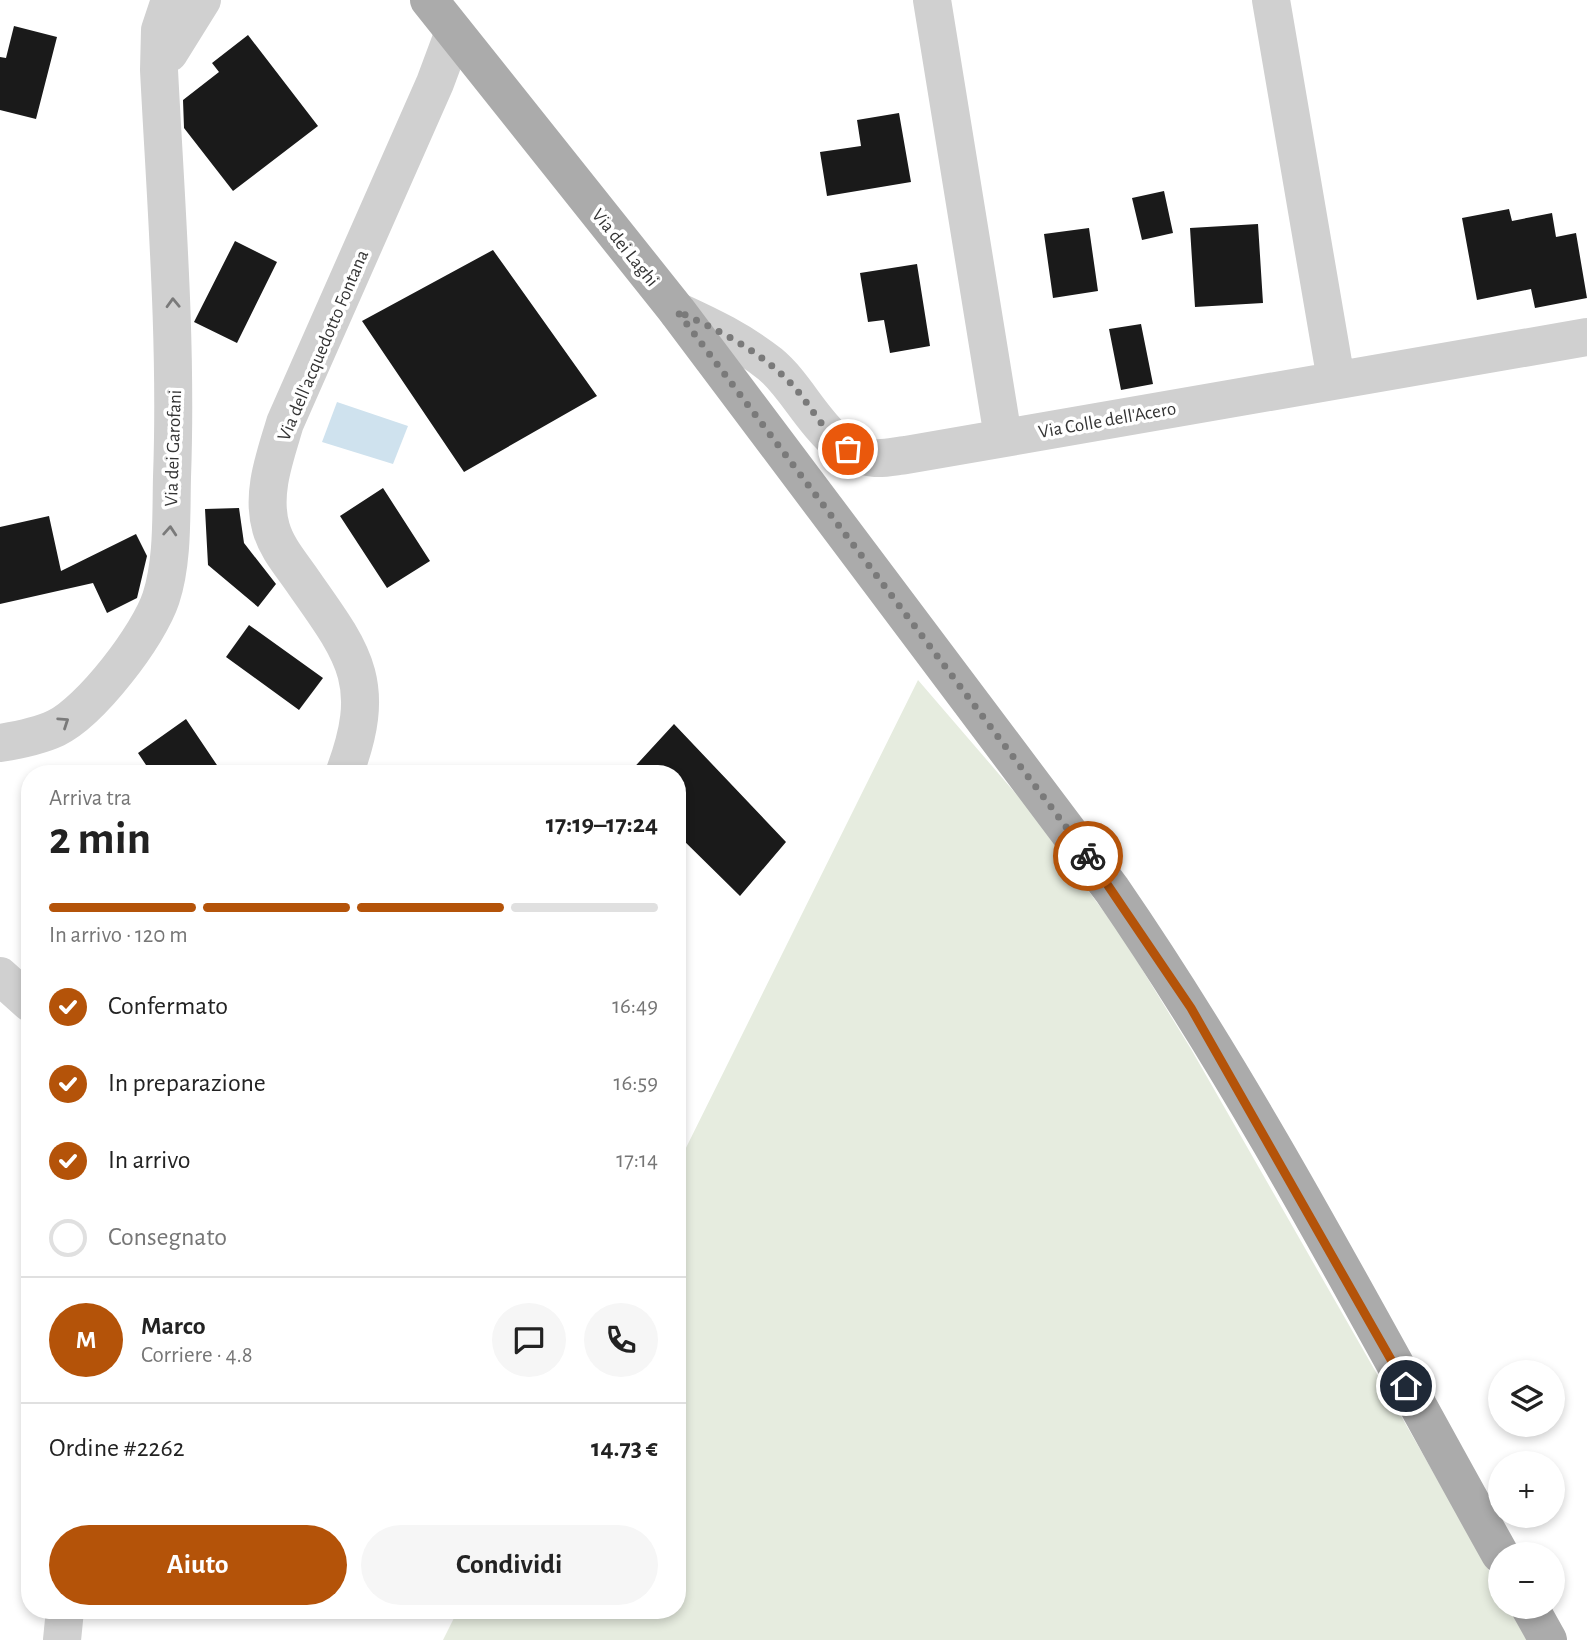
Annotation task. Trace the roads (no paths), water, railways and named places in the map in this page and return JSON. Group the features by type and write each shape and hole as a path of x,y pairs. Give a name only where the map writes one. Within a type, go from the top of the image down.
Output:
{"main road":[{"name":"Via dei Laghi","path":"429,0 677,311 1054,809 1156,953 1245,1098 1493,1542"},
{"path":"1536,1619 1548,1640"}],"street":[{"name":"Via dei Garofani","path":"0,743 38,735 58,727 90,701 149,625 164,588 170,524 174,347 159,70 160,30 170,0"},
{"path":"159,70 202,0"},
{"path":"932,0 1003,437"},
{"path":"1271,0 1336,380"},
{"name":"Via dell'acquedotto Fontana","path":"347,765 360,709 355,666 344,640 277,543 268,511 269,481 285,424 435,83 454,32"},
{"name":"Via Colle dell'Acero","path":"677,311 735,340 770,364 796,389 826,432 848,449 874,458 906,455 1587,338"},
{"path":"0,976 21,995"},
{"path":"62,1640 64,1619"}],"water":[{"path":"337,402 408,426 393,464 322,442"}]}
